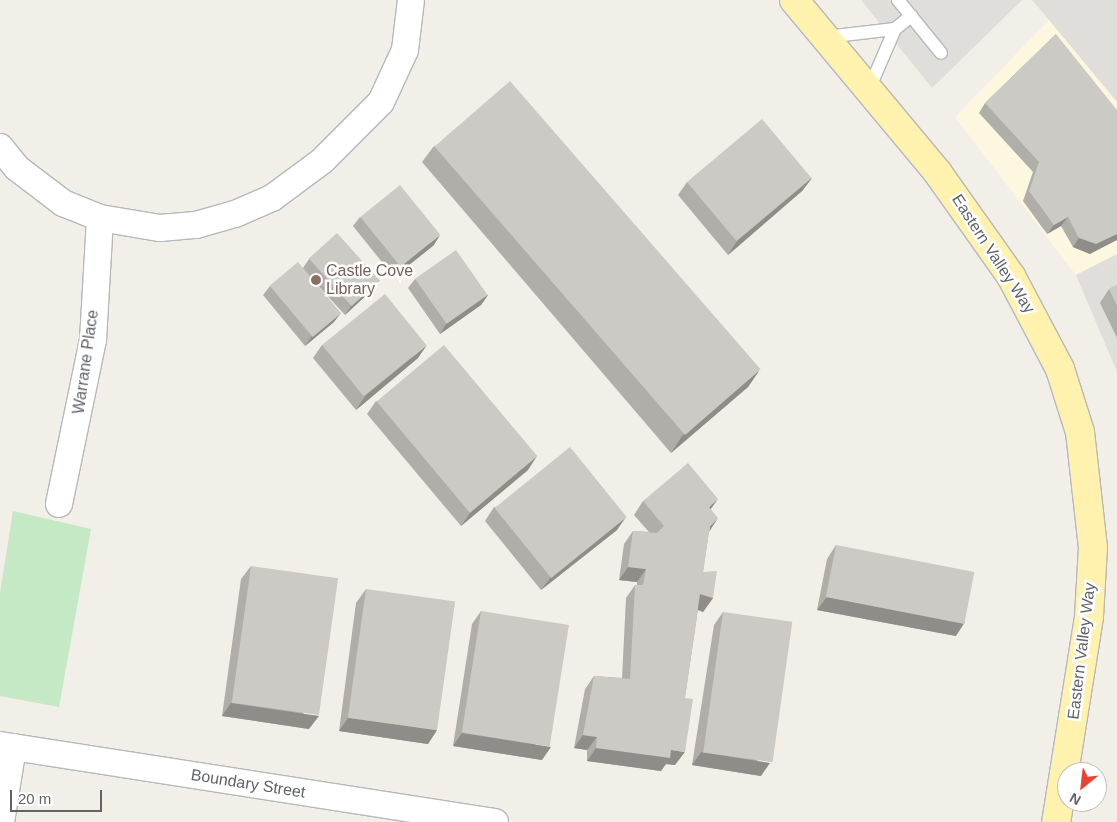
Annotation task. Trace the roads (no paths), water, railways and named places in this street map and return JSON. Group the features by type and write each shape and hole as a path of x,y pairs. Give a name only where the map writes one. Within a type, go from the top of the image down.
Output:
{"main road":[{"name":"Eastern Valley Way","path":"794,0 963,205 1011,276 1060,369 1080,432 1093,547 1089,617 1056,822"}],"street":[{"path":"0,147 17,168 63,203 100,218 160,228 196,225 272,198 322,161 381,102 405,50 411,0"},
{"name":"Warrane Place","path":"59,504 92,340 100,218"},
{"path":"1,822 7,746"},
{"name":"Boundary Street","path":"7,746 495,822"}],"lane":[{"path":"898,0 941,53"},
{"path":"869,89 895,29 911,16"},
{"path":"825,37 895,29"}],"place":[{"name":"Castle Cove Library","path":"316,280"}]}
